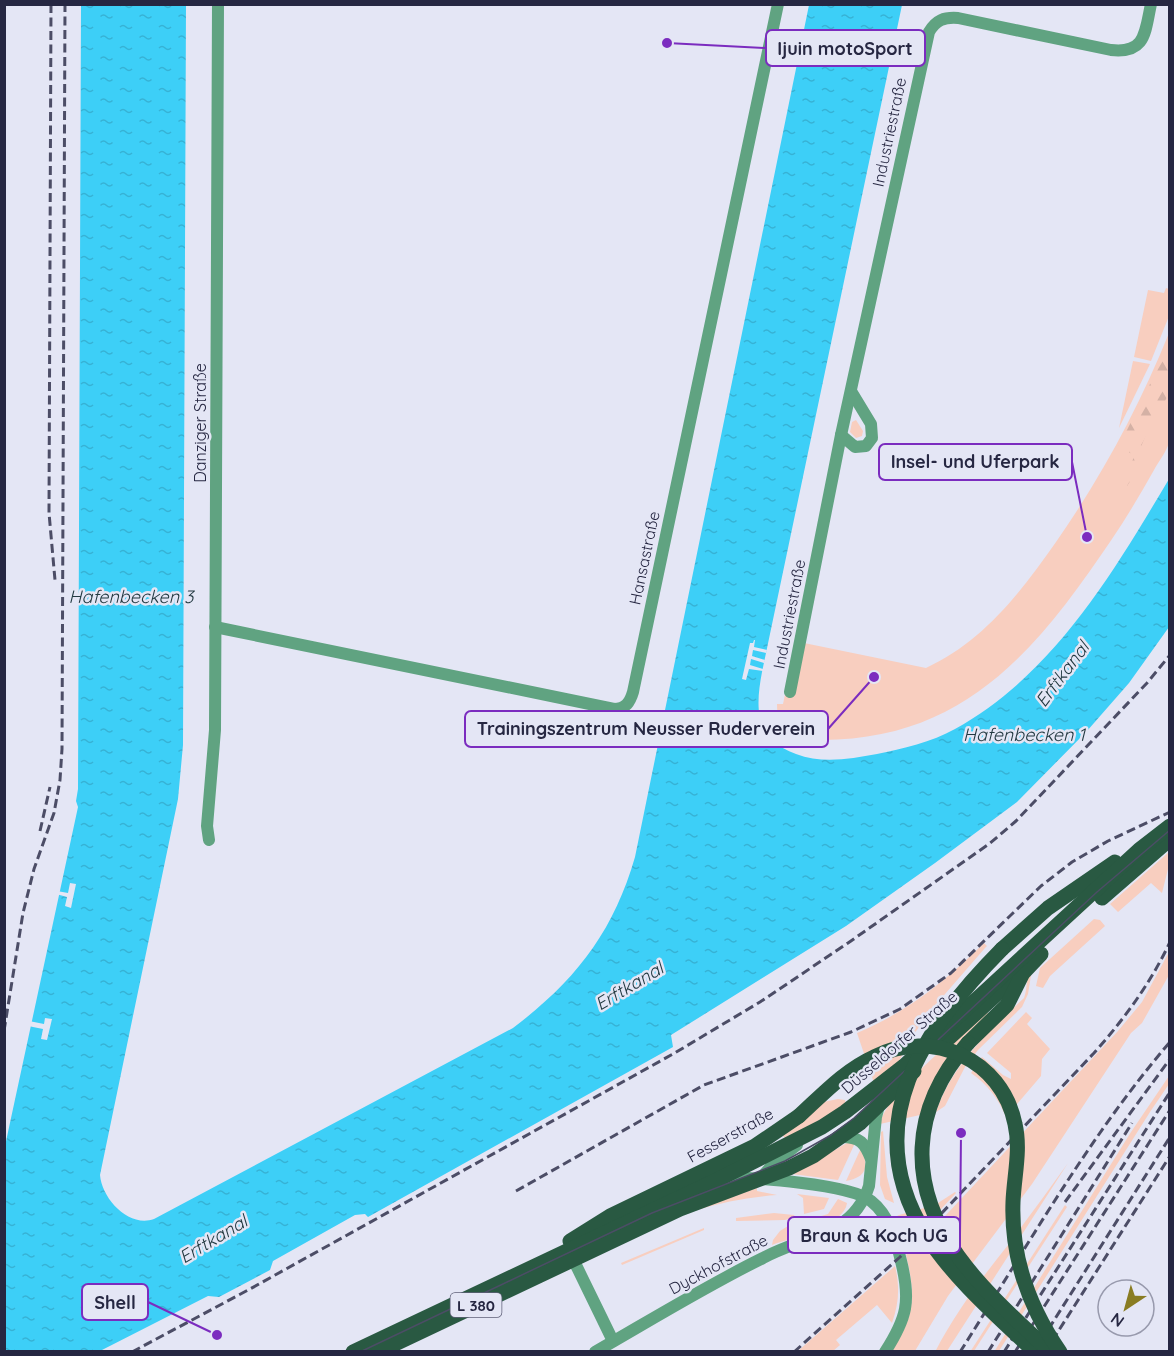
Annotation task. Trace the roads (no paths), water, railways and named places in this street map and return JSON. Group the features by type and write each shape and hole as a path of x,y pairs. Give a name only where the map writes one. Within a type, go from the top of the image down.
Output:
{"main road":[{"path":"1035,1352 987,1306 935,1248 919,1222 903,1181 898,1135 905,1088 927,1040 951,1005 1002,948 1048,908 1167,832"},
{"name":"Düsseldorfer Straße","path":"378,1352 680,1209 761,1179 813,1156 842,1137 879,1106 905,1079 1041,954 1167,832"},
{"name":"Düsseldorfer Straße","path":"353,1352 719,1179 822,1127 904,1066 1139,850 1167,832"},
{"path":"1041,954 1023,973 1007,1005 968,1043 941,1080 927,1113 921,1151 927,1194 940,1228 963,1263 993,1297 1050,1352"},
{"name":"Fesserstraße","path":"550,1258 591,1226 748,1150 777,1132 849,1073 873,1057 889,1050 919,1045 934,1046 964,1056 985,1070 996,1081 1011,1109 1017,1141 1013,1218 1017,1253 1024,1283 1034,1307 1060,1352"}],"street":[{"name":"Danziger Straße","path":"209,840 207,826 215,730 218,4"},
{"name":"Hansastraße","path":"215,627 612,709 620,709 627,705 633,692 778,4"},
{"name":"Industriestraße","path":"790,693 841,435 926,39 934,24 941,19 958,18 1111,50 1127,51 1134,48 1144,37 1151,4"},
{"path":"841,435 855,447 866,446 872,438 871,424 851,392"},
{"path":"863,1201 872,1161 879,1106"},
{"path":"761,1179 775,1162 822,1127"},
{"path":"842,1137 861,1140 867,1147 872,1161"},
{"path":"719,1179 744,1177 848,1190 863,1201 876,1205 888,1223 900,1257 908,1291 902,1323 885,1352"},
{"name":"Dyckhofstraße","path":"595,1352 735,1272 770,1254 840,1225 863,1201"},
{"path":"573,1259 613,1341"}],"water":[{"path":"81,5 186,5 183,745 178,799 100,1175 111,1202 126,1215 145,1221 154,1219 513,1028 555,992 573,973 603,932 626,884 635,857 809,5 902,5 762,672 759,711 765,732 782,748 796,754 816,759 836,760 907,747 937,738 955,729 990,707 1051,651 1103,585 1169,479 1169,627 1129,683 1087,731 1017,802 846,926 671,1035 673,1047 368,1217 365,1214 355,1215 273,1261 270,1270 219,1297 208,1296 100,1351 5,1352 5,1146 78,807 76,801 78,789"}],"tram line":[{"path":"360,1352 652,1213 785,1161 831,1135 854,1118 1097,892 1170,830"}],"railway":[{"path":"51,4 49,513 55,580"},
{"path":"4,1031 23,913 34,869 54,813 60,780 62,749 65,4"},
{"path":"132,1352 673,1054 760,1002 848,943 989,844 1016,821 1147,683 1170,655"},
{"path":"40,831 50,787"},
{"path":"516,1191 704,1085 851,1032 900,1009 951,973 1041,886 1072,862 1108,841 1170,812"},
{"path":"794,1352 900,1257 1094,1053 1136,1000 1170,942"},
{"path":"960,1352 1112,1115 1170,1042"},
{"path":"1065,1202 1170,1059"},
{"path":"1004,1352 1170,1092"},
{"path":"1015,1352 1170,1110"},
{"path":"988,1352 1132,1123"},
{"path":"1034,1352 1170,1137"},
{"path":"1045,1352 1170,1156"}],"place":[{"name":"Ijuin motoSport","path":"667,43"},
{"name":"Insel- und Uferpark","path":"1087,537"},
{"name":"Trainingszentrum Neusser Ruderverein","path":"874,677"},
{"name":"Braun & Koch UG","path":"961,1133"},
{"name":"Shell","path":"217,1335"}],"water label":[{"name":"Hafenbecken 3","path":"131,596"},
{"name":"Erftkanal","path":"1062,674"},
{"name":"Hafenbecken 1","path":"1024,734"},
{"name":"Erftkanal","path":"629,986"},
{"name":"Erftkanal","path":"213,1239"}]}
